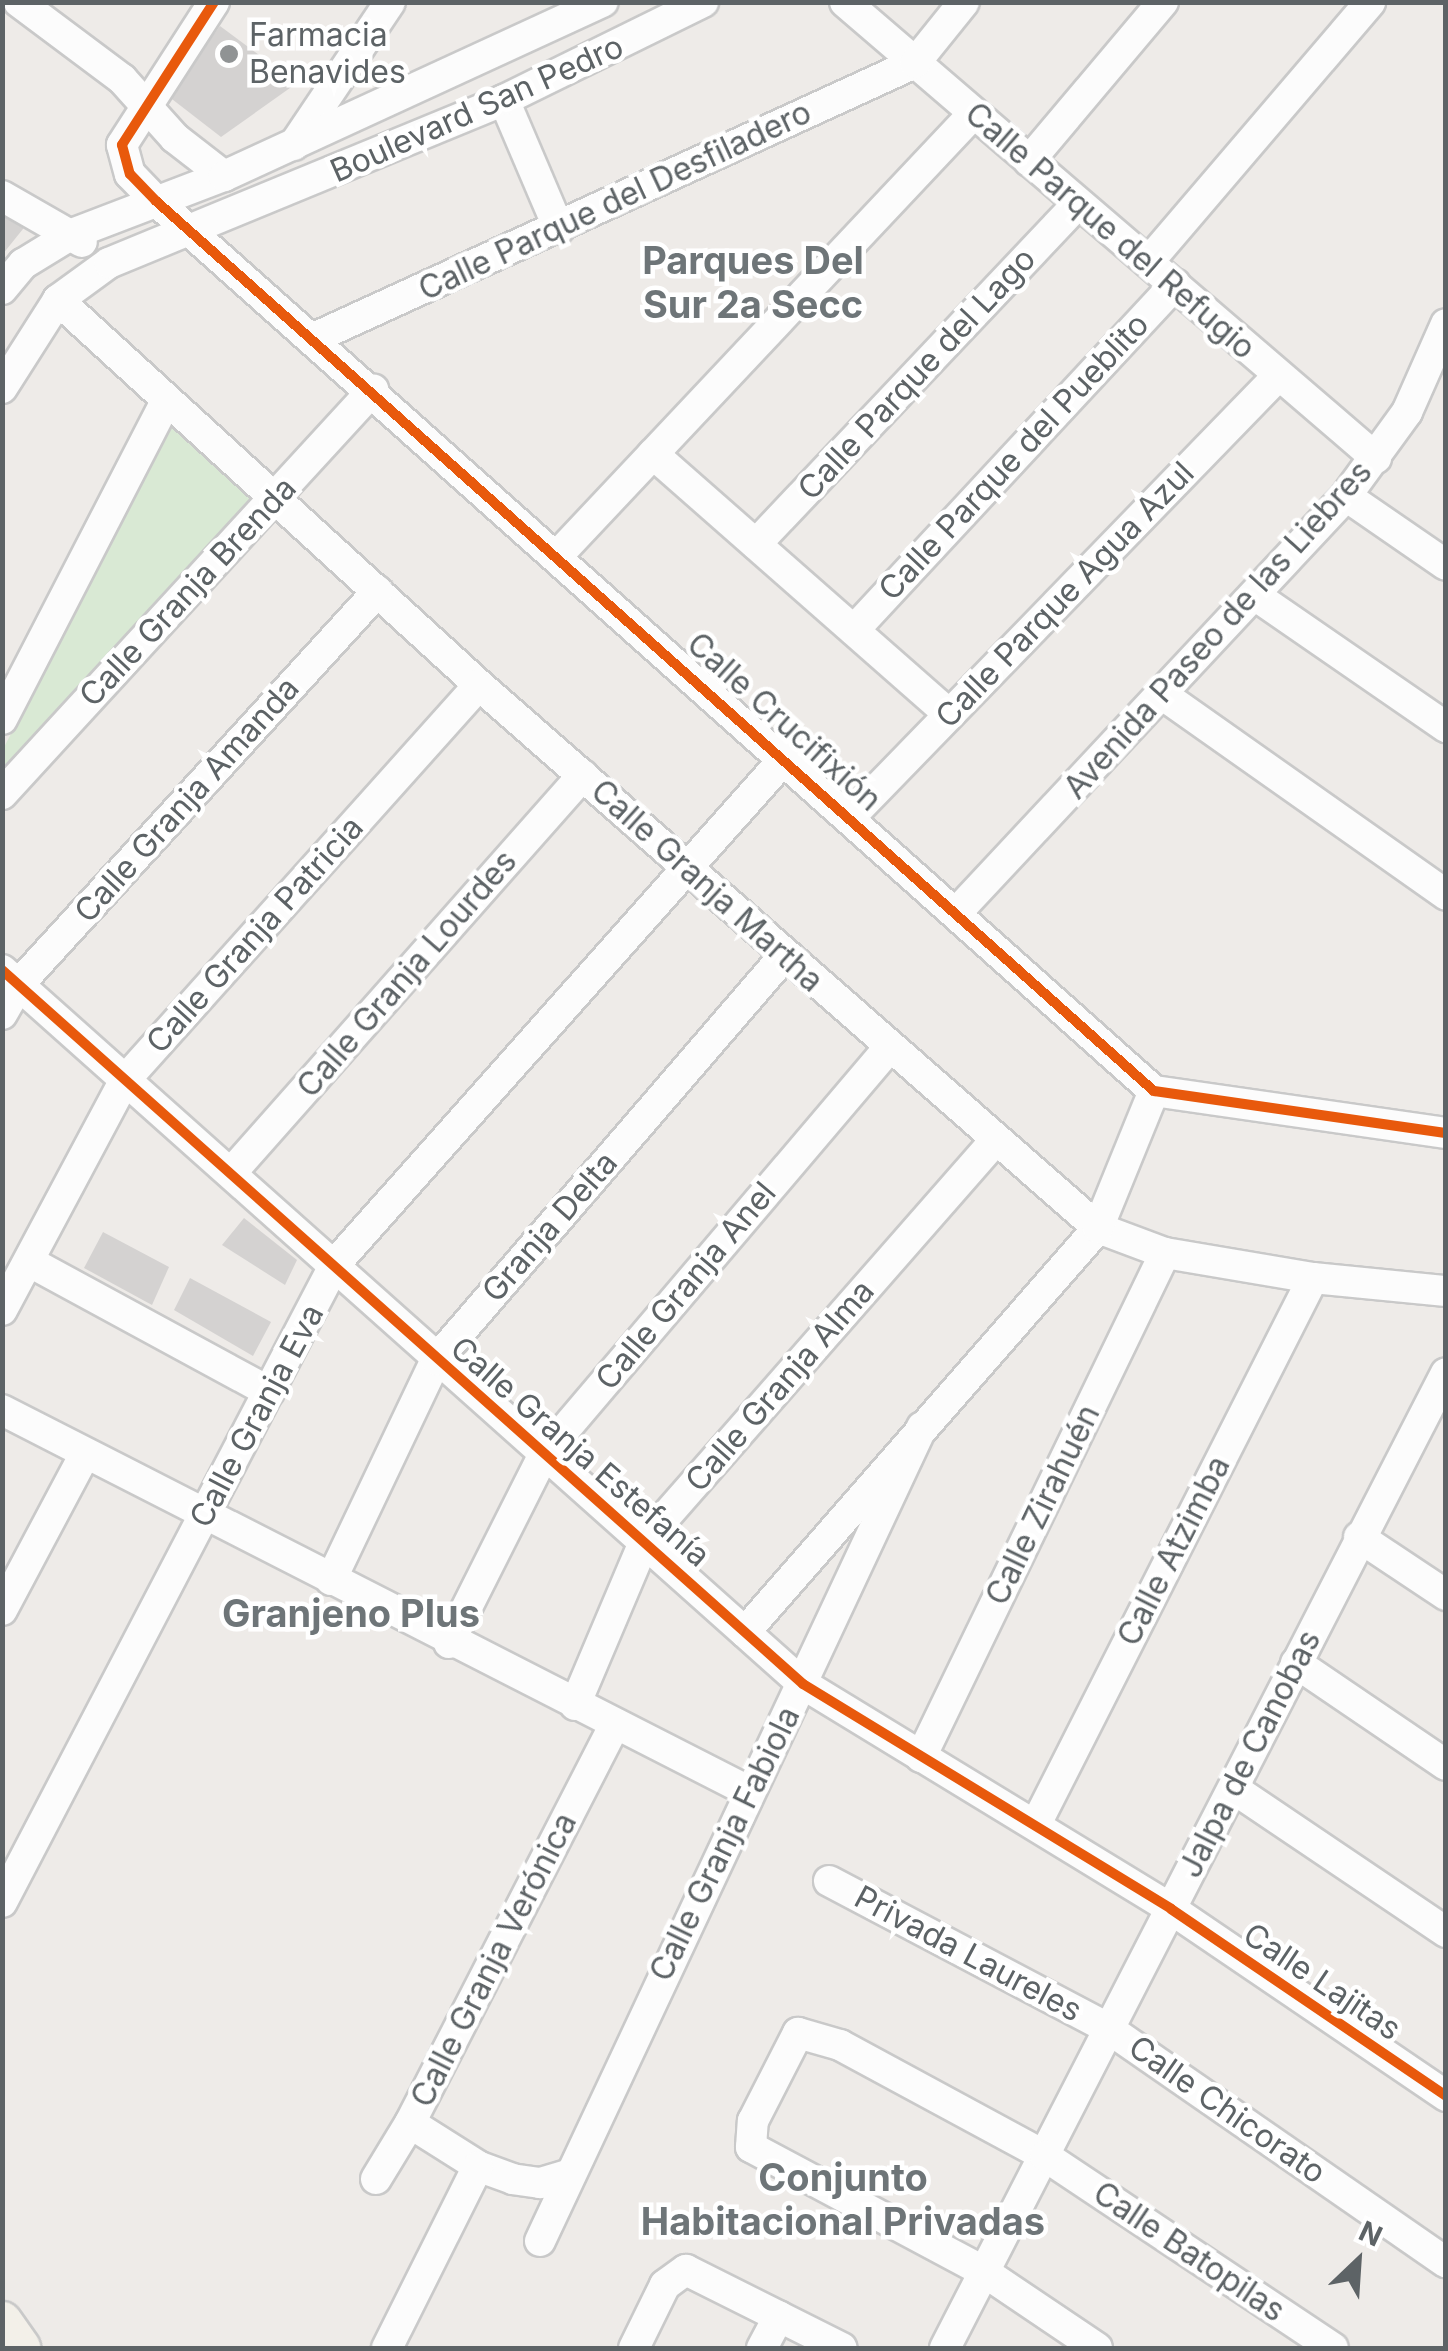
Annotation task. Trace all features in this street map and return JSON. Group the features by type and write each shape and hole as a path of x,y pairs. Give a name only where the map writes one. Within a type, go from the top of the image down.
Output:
{"main road":[{"path":"2,2322 20,2348"}],"street":[{"path":"19,2 147,103 175,138 224,176"},
{"path":"147,103 214,2"},
{"path":"294,145 390,2"},
{"name":"Boulevard San Pedro","path":"2,288 24,264 72,234 224,176 603,2"},
{"name":"Boulevard San Pedro","path":"194,232 504,100 703,2"},
{"name":"Calle Parque del Refugio","path":"846,2 1376,458"},
{"path":"915,63 964,2"},
{"path":"1029,161 1163,2"},
{"path":"1150,260 1370,2"},
{"name":"Calle Parque del Desfiladero","path":"314,338 915,63"},
{"path":"504,100 559,229"},
{"name":"Calle Crucifixión","path":"147,103 122,145 124,162 156,202 852,815 1154,1090"},
{"path":"558,555 973,114"},
{"path":"2,196 72,234 110,263"},
{"name":"Calle Parque del Lago","path":"756,544 1078,204"},
{"path":"2,388 58,300 110,263 194,232"},
{"name":"Calle Parque del Pueblito","path":"854,630 1174,284"},
{"name":"Calle Granja Martha","path":"58,300 479,685 686,864 994,1143 1098,1228 1166,1253 1313,1278 1446,1291"},
{"name":"Avenida Paseo de las Liebres","path":"957,912 1346,496 1414,398 1446,324"},
{"name":"Calle Parque Agua Azul","path":"852,815 1278,376"},
{"name":"Calle Granja Brenda","path":"2,794 372,390"},
{"path":"2,718 166,401"},
{"path":"653,454 949,714"},
{"path":"1346,496 1446,566"},
{"name":"Calle Granja Amanda","path":"2,1014 10,977 378,591"},
{"path":"1256,596 1446,728"},
{"name":"Calle Granja Patricia","path":"2,1310 125,1080 479,685"},
{"path":"1163,695 1446,895"},
{"name":"Calle Granja Eva","path":"2,1902 336,1264 686,864 786,757"},
{"name":"Calle Granja Lourdes","path":"231,1173 583,774"},
{"name":"Granja Delta","path":"331,1580 436,1360 785,955"},
{"name":"Calle Granja Estefanía","path":"10,977 803,1684 1171,1908"},
{"name":"Calle Granja Anel","path":"448,1643 544,1454 888,1048"},
{"path":"1154,1090 1446,1133"},
{"name":"Calle Granja Fabiola","path":"746,1632 1098,1228 1154,1090"},
{"name":"Calle Granja Alma","path":"576,1705 645,1540 994,1143"},
{"name":"Calle Zirahuén","path":"921,1757 1166,1253"},
{"path":"30,1262 268,1392"},
{"name":"Calle Atzimba","path":"1036,1824 1313,1278"},
{"name":"Jalpa de Canobas","path":"944,2348 1045,2156 1106,2027 1234,1788 1359,1537 1434,1423 1446,1373"},
{"path":"2,1410 448,1643 748,1791"},
{"name":"Calle Granja Fabiola","path":"540,2241 567,2174 922,1427"},
{"path":"2,1610 85,1454"},
{"path":"1359,1537 1446,1595"},
{"path":"1296,1663 1446,1764"},
{"name":"Calle Granja Verónica","path":"478,2166 410,2123 615,1724"},
{"path":"1234,1788 1446,1932"},
{"name":"Privada Laureles","path":"829,1881 1106,2027"},
{"name":"Calle Lajitas","path":"1171,1908 1446,2096"},
{"name":"Calle Chicorato","path":"1106,2027 1446,2262"},
{"name":"Calle Batopilas","path":"982,2271 750,2147 753,2121 789,2042 798,2034 823,2036 1045,2156 1333,2348"},
{"path":"376,2178 410,2123"},
{"path":"387,2348 478,2166 540,2184 567,2174"},
{"path":"982,2271 1097,2348"},
{"path":"634,2348 675,2272 701,2276 842,2348"},
{"path":"762,2348 779,2316"}],"green space":[{"path":"172,427 254,503 3,778 3,749"}],"building":[{"name":"Farmacia Benavides","path":"220,26 297,83 221,137 168,96"},
{"path":"2,212 27,224 2,255"},
{"path":"244,1218 297,1260 285,1285 222,1245"},
{"path":"103,1232 169,1267 152,1305 84,1268"},
{"path":"190,1278 271,1322 253,1356 174,1310"}],"cycle path":[{"path":"214,2 122,145 130,174 156,201 1154,1091 1446,1133"},
{"path":"2,970 803,1684 1171,1909 1446,2096"}],"place":[{"name":"Farmacia Benavides","path":"229,54"}],"district":[{"name":"Parques Del Sur 2a Secc","path":"753,283"},
{"name":"Granjeno Plus","path":"351,1614"},
{"name":"Conjunto Habitacional Privadas","path":"843,2200"}]}
